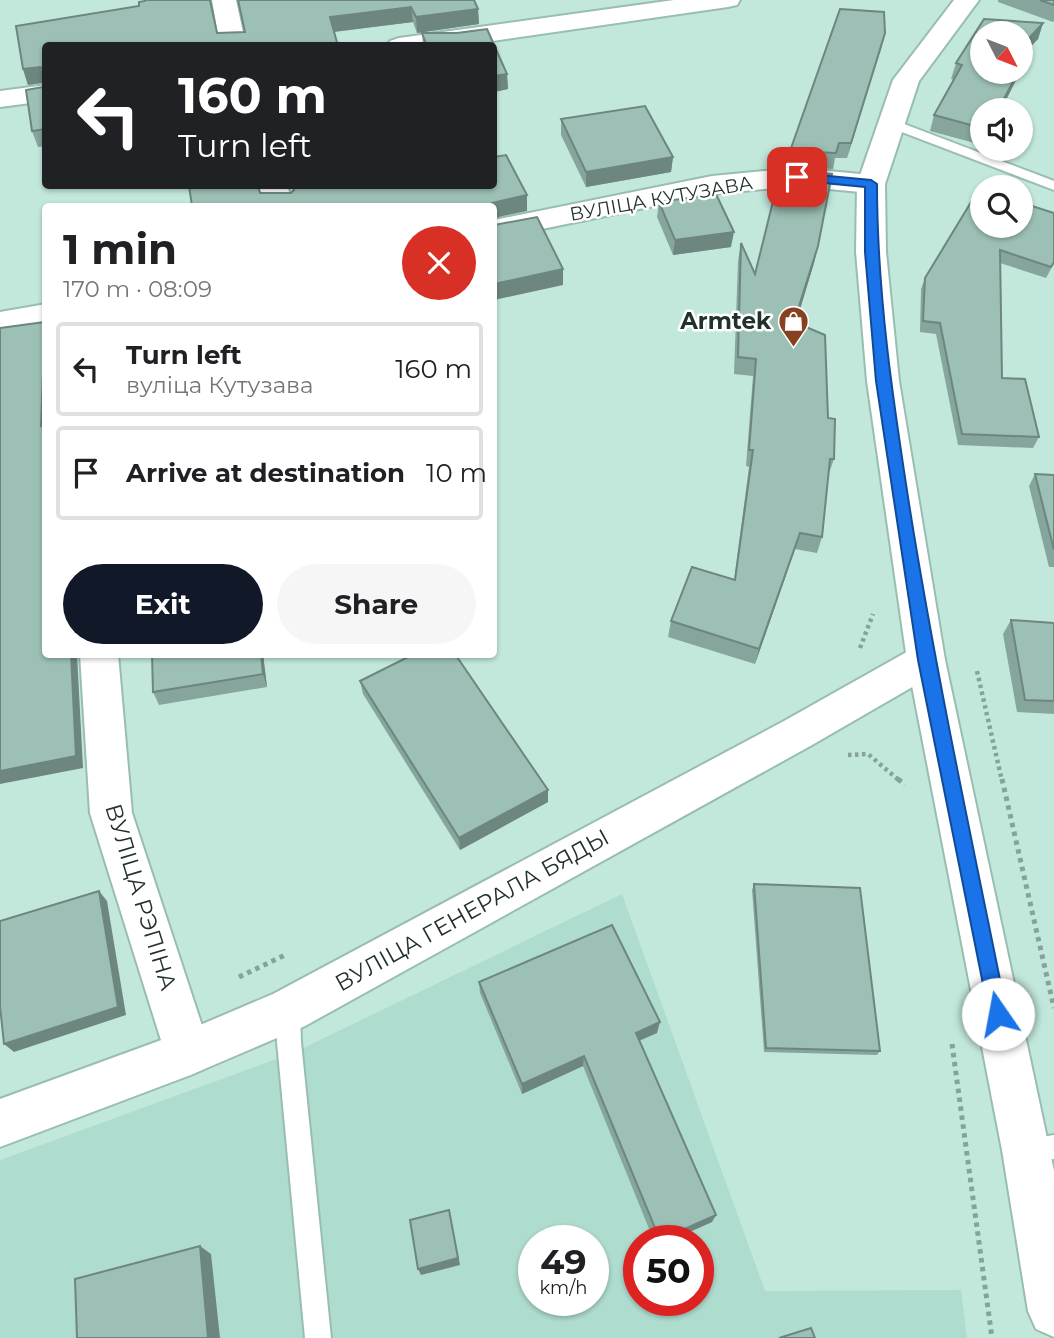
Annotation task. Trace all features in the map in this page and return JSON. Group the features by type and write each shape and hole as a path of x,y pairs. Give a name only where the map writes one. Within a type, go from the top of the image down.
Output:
{"street":[{"path":"224,0 232,42"},
{"path":"419,42 580,10 728,0"},
{"path":"967,0 906,80 871,184 871,252 883,381 926,660 1040,1149 1054,1311"},
{"path":"0,99 42,94"},
{"name":"ВУЛІЦА КУТУЗАВА","path":"497,229 712,185 797,177 871,184"},
{"path":"0,323 42,316"},
{"name":"ВУЛІЦА РЭПІНА","path":"99,658 111,813 188,1054"},
{"name":"ВУЛІЦА ГЕНЕРАЛА БЯДЫ","path":"0,1124 188,1054 289,1010 798,733 926,660"}],"lane":[{"path":"891,123 1054,186"},
{"path":"289,1010 289,1042 318,1338"}],"path":[{"path":"975,665 1054,1008"},
{"path":"841,755 868,754 909,789"},
{"path":"951,1033 992,1338"}],"shaded area":[{"path":"622,894 765,1291 961,1290 967,1338 0,1338 0,1160 293,1053"}],"building":[{"path":"210,0 217,33 245,32 238,0 474,0 478,9 416,17 411,7 330,17 337,42 42,42 42,68 23,69 16,26 139,6 139,2"},
{"path":"1040,0 1054,0 1054,5"},
{"path":"840,9 884,12 885,33 851,143 839,143 836,153 790,151"},
{"path":"984,19 1014,21 983,21"},
{"path":"1033,22 1043,23 1033,34"},
{"path":"487,29 493,42 425,42 422,33 457,33"},
{"path":"970,41 970,84 1012,84 1004,98 970,98 970,125 934,115 962,65 956,63"},
{"path":"497,52 507,74 497,76"},
{"path":"42,87 42,130 32,131 26,90"},
{"path":"645,106 673,157 586,172 561,119"},
{"path":"506,155 527,195 492,203 192,203 189,189 259,189 260,193 291,193 294,189 497,189 497,156"},
{"path":"801,171 832,174 818,246 794,322 825,335 828,418 835,419 834,459 830,459 822,537 800,533 759,649 671,621 692,567 735,580 753,450 749,450 756,359 738,357 741,243 755,274 780,173"},
{"path":"716,194 734,232 675,240 659,202"},
{"path":"970,204 970,238 1033,238 1033,206 1054,213 1054,262 1051,267 1000,250 1002,378 1025,379 1039,437 962,434 940,323 923,321 925,278"},
{"path":"537,217 563,269 497,283 497,224"},
{"path":"42,322 42,658 71,658 76,756 0,771 0,328"},
{"path":"1035,474 1054,475 1054,550"},
{"path":"1011,620 1054,623 1054,701 1025,700"},
{"path":"152,658 261,658 263,674 153,692"},
{"path":"406,658 458,658 548,790 459,838 360,681"},
{"path":"754,884 860,888 880,1051 766,1048"},
{"path":"99,891 118,1007 4,1044 0,1006 0,921"},
{"path":"612,925 660,1022 636,1033 716,1215 694,1225 654,1225 584,1056 522,1084 479,982"},
{"path":"449,1210 458,1258 418,1269 410,1220"},
{"path":"200,1246 208,1338 77,1338 75,1279"},
{"path":"811,1328 815,1338 779,1338"}],"place":[{"name":"Armtek","path":"794,348"}],"route":[{"path":"797,177 871,184 871,252 883,381 926,660 998,1014"}]}
